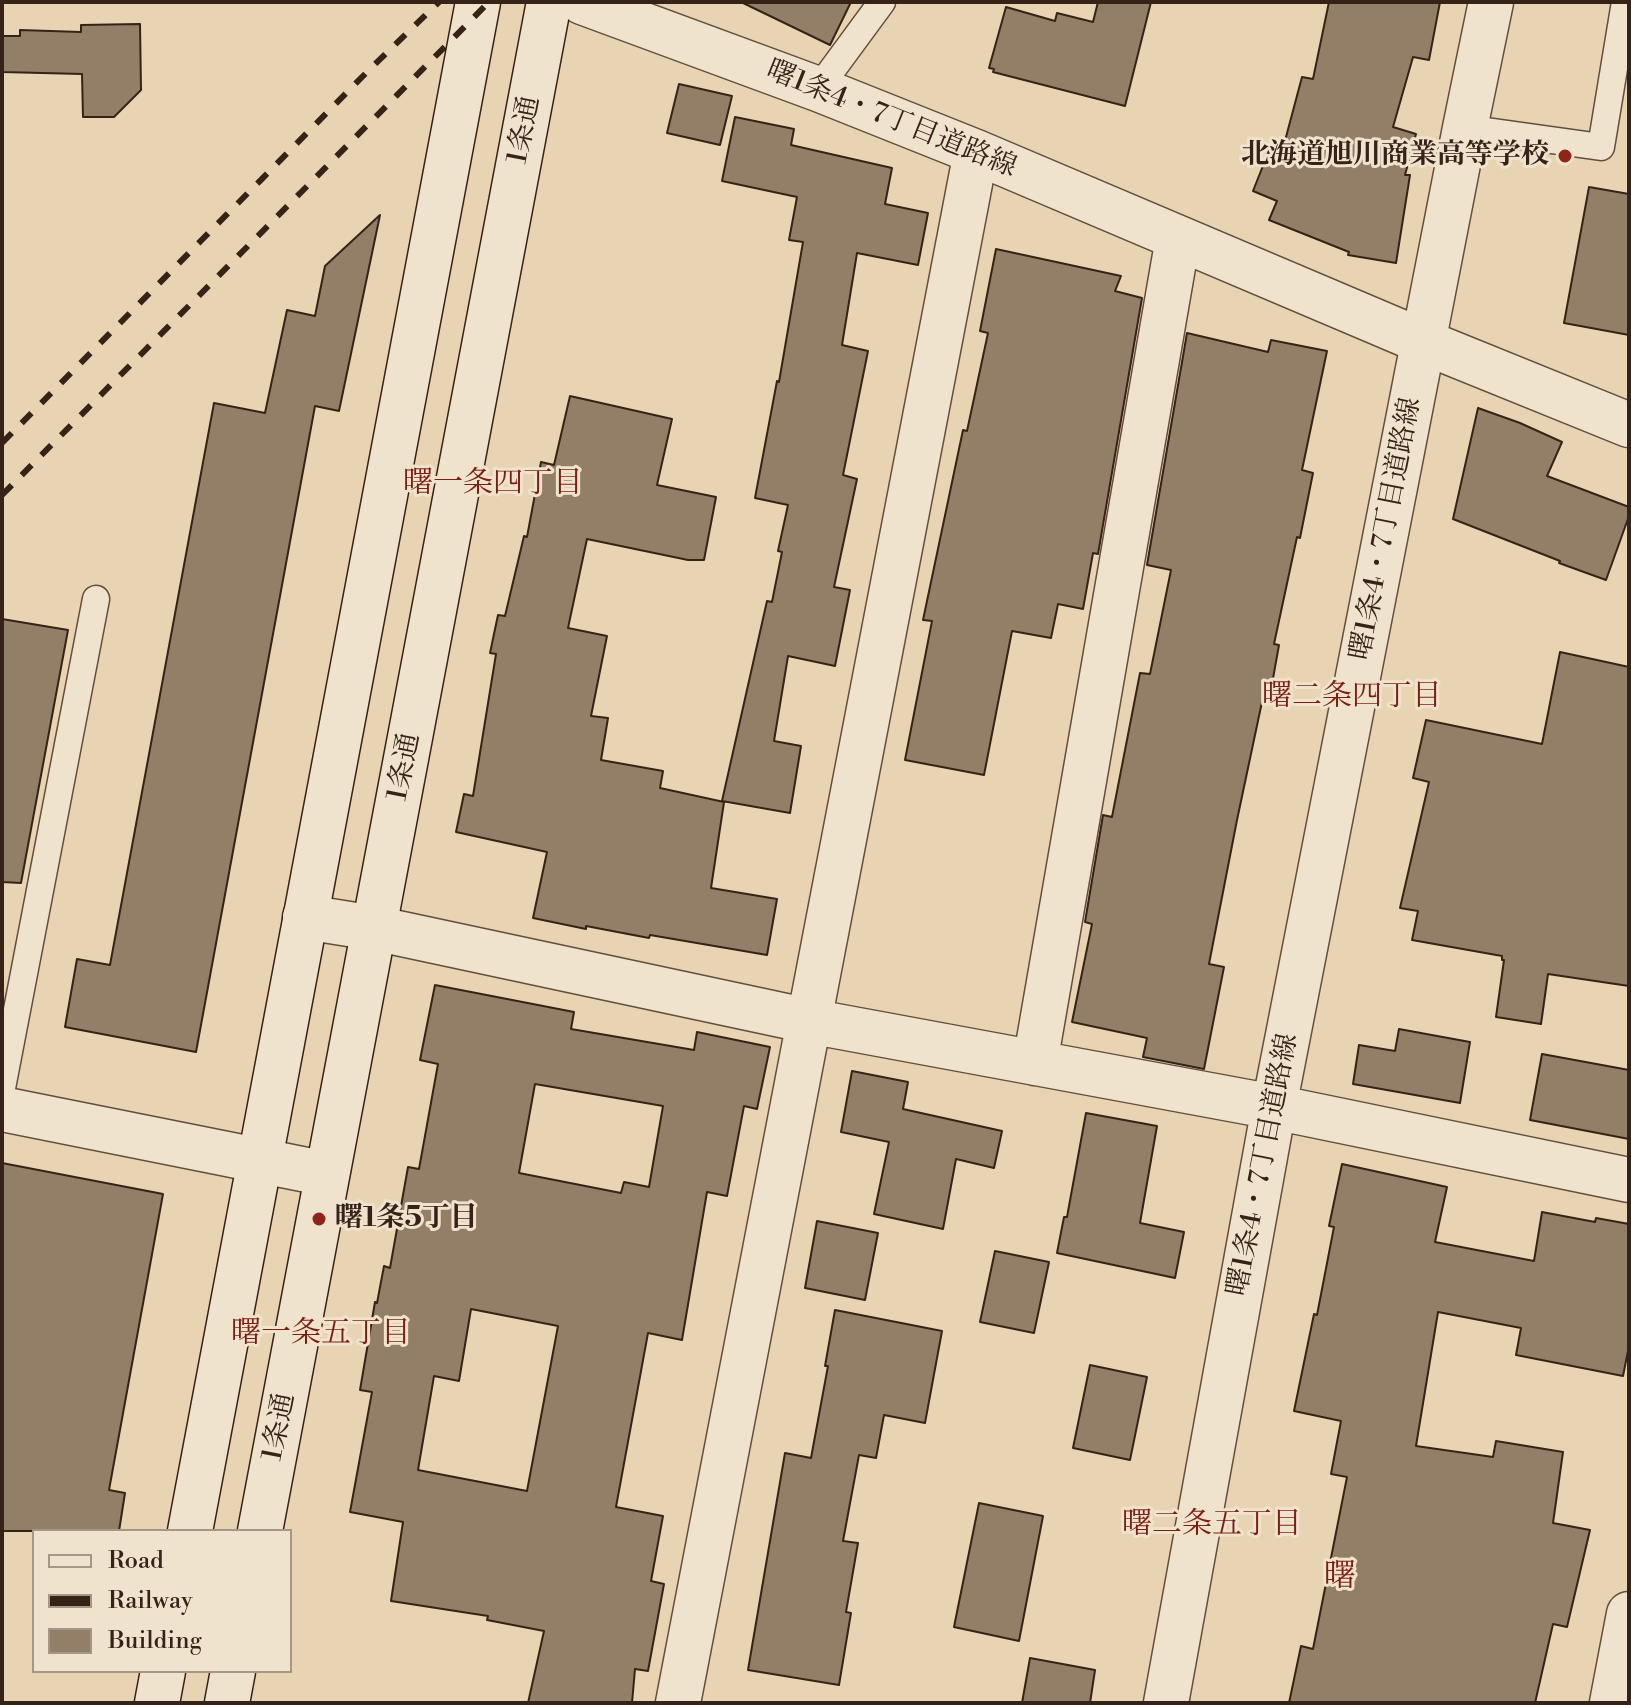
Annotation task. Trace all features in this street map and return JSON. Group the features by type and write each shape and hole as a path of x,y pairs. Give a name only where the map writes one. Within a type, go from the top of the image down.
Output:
{"street":[{"path":"190,1529 478,2"},
{"name":"1条通","path":"260,1529 549,2"},
{"name":"曙1条4・7丁目道路線","path":"582,2 818,89 976,152 1424,342 1274,1107 1166,1703"},
{"path":"1491,2 1424,342 1629,425"},
{"path":"678,1703 976,152"},
{"path":"1035,1063 1178,238"},
{"path":"305,917 374,928 809,1021 1274,1107 1629,1180"},
{"path":"2,1109 327,1174"},
{"path":"1612,1703 1629,1614"},
{"path":"157,1703 163,1673"},
{"path":"227,1703 233,1673"}],"lane":[{"path":"818,89 882,2"},
{"path":"1465,128 1601,147 1625,2"},
{"path":"2,1088 96,599"}],"building":[{"path":"741,2 851,2 830,45"},
{"path":"1098,2 1151,2 1125,106 993,72 994,69 989,68 1006,7 1055,21 1057,13 1093,22"},
{"path":"1329,2 1440,2 1429,60 1413,57 1393,127 1416,134 1405,175 1410,175 1396,263 1348,255 1349,252 1269,220 1277,201 1253,191 1270,148 1282,152 1302,77 1313,79"},
{"path":"140,24 141,90 114,117 83,117 82,74 2,72 2,36 20,36 20,30 81,32 81,25"},
{"path":"679,84 732,96 720,145 667,133"},
{"path":"735,117 794,129 791,145 892,168 885,204 928,213 918,265 857,253 842,345 868,351 843,475 857,479 834,587 850,590 835,666 788,656 774,741 801,746 790,813 722,801 767,601 772,602 782,552 778,551 788,505 755,498 803,242 789,240 797,197 722,181"},
{"path":"1589,187 1629,194 1629,335 1564,323"},
{"path":"380,215 339,411 315,406 196,1052 65,1027 77,959 110,965 214,403 265,413 287,310 315,316 325,266"},
{"path":"996,249 1121,276 1115,291 1142,298 1098,554 1093,553 1083,609 1058,604 1051,638 1012,631 984,775 905,760 932,621 923,620 963,430 967,431 988,333 980,331"},
{"path":"1187,333 1268,352 1271,340 1327,351 1302,470 1313,473 1274,644 1279,645 1272,684 1266,683 1209,964 1224,967 1204,1069 1143,1057 1147,1038 1072,1022 1092,924 1085,922 1103,815 1112,817 1140,673 1150,674 1171,570 1147,565"},
{"path":"570,396 672,419 657,485 716,497 704,560 688,560 587,539 568,628 607,636 591,716 608,718 601,760 663,771 660,788 724,802 711,888 777,899 767,955 650,935 649,938 586,926 586,929 533,918 547,852 456,832 464,794 473,796 496,654 490,653 498,615 505,616 524,536 527,537 541,462 554,465"},
{"path":"1478,408 1562,442 1547,476 1629,507 1629,516 1606,580 1453,519"},
{"path":"2,619 68,630 21,883 2,882"},
{"path":"1560,652 1629,667 1629,986 1548,974 1541,1024 1496,1017 1502,956 1412,940 1418,911 1400,908 1429,782 1413,778 1426,720 1542,744"},
{"path":"435,985 574,1012 571,1029 694,1050 697,1032 770,1047 757,1109 744,1106 727,1196 707,1192 682,1340 648,1333 616,1507 663,1516 651,1581 664,1584 648,1671 635,1669 632,1703 528,1703 544,1631 487,1620 488,1616 391,1601 403,1522 350,1512 372,1392 360,1390 375,1302 384,1266 390,1268 408,1167 419,1169 438,1064 420,1060","holes":["535,1084 663,1106 649,1187 624,1182 621,1193 519,1173","471,1309 558,1326 527,1491 418,1470 434,1376 459,1381"]},
{"path":"1399,1029 1470,1042 1460,1103 1353,1084 1359,1045 1395,1051"},
{"path":"1542,1054 1629,1070 1629,1139 1530,1120"},
{"path":"852,1071 908,1082 903,1109 1002,1131 994,1168 956,1159 943,1229 874,1214 889,1142 841,1132"},
{"path":"1086,1113 1157,1126 1140,1223 1184,1232 1175,1278 1057,1253 1064,1217 1067,1217"},
{"path":"2,1163 163,1194 109,1490 125,1493 119,1529 2,1531"},
{"path":"1342,1164 1447,1187 1435,1242 1534,1261 1542,1212 1595,1222 1596,1218 1629,1224 1629,1346 1623,1376 1516,1355 1521,1328 1438,1312 1416,1446 1493,1457 1496,1441 1563,1452 1553,1523 1590,1530 1567,1627 1553,1624 1535,1703 1289,1703 1301,1646 1313,1649 1347,1477 1331,1474 1341,1421 1294,1411 1314,1314 1317,1315 1334,1227 1329,1226"},
{"path":"817,1221 878,1233 865,1300 805,1288"},
{"path":"995,1251 1049,1262 1034,1333 980,1322"},
{"path":"835,1310 942,1331 925,1423 884,1415 876,1458 859,1455 843,1541 858,1543 846,1612 851,1613 839,1685 748,1670 785,1453 811,1458"},
{"path":"1090,1365 1147,1377 1130,1460 1073,1448"},
{"path":"979,1503 1043,1516 1019,1641 954,1627"},
{"path":"1030,1658 1095,1670 1090,1703 1022,1703"}],"railway":[{"path":"2,443 439,2"},
{"path":"2,495 489,2"}],"place":[{"name":"北海道旭川商業高等学校","path":"1565,156"},
{"name":"曙1条5丁目","path":"319,1219"}],"district":[{"name":"曙一条四丁目","path":"493,485"},
{"name":"曙二条四丁目","path":"1352,698"},
{"name":"曙一条五丁目","path":"321,1335"},
{"name":"曙二条五丁目","path":"1212,1526"},
{"name":"曙","path":"1340,1578"}]}
